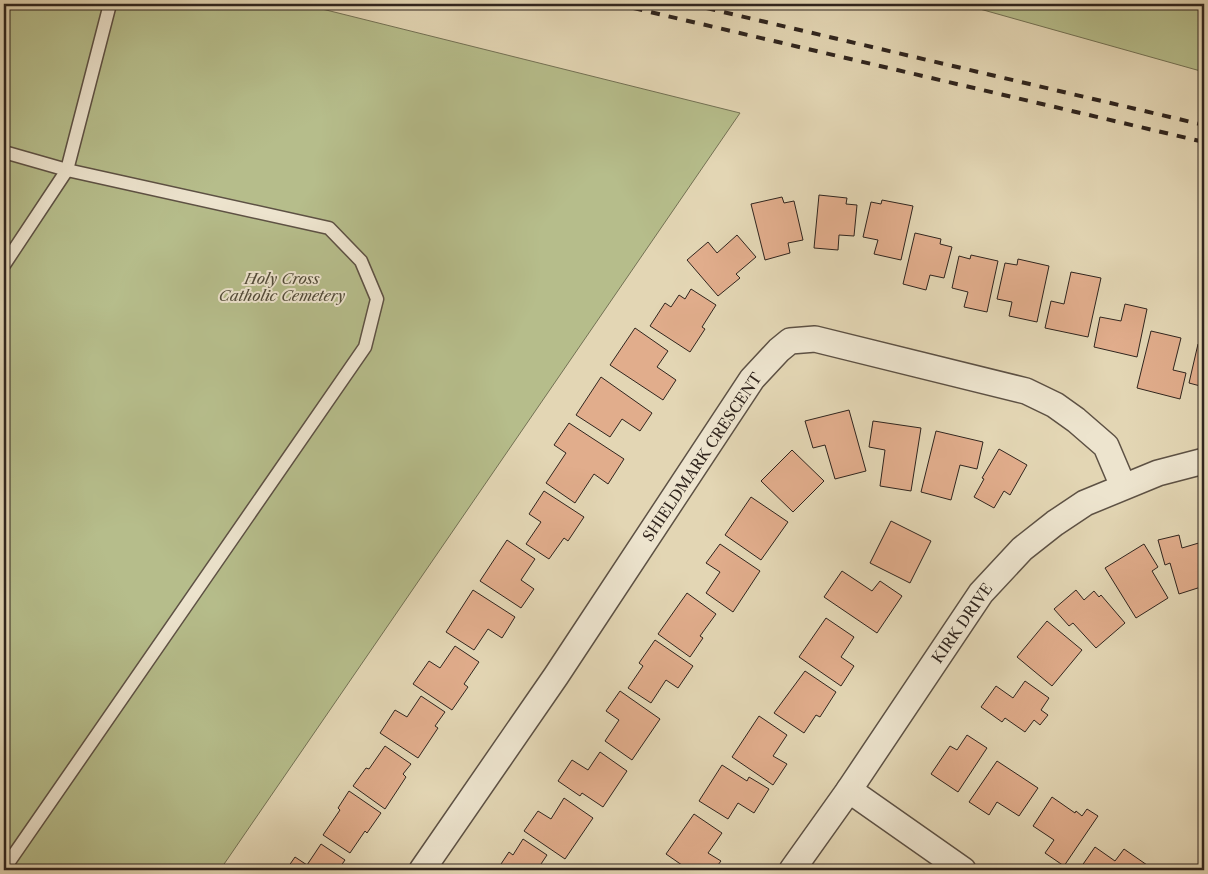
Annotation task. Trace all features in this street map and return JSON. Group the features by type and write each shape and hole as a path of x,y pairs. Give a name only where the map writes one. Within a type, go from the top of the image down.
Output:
{"street":[{"name":"SHIELDMARK CRESCENT","path":"422,870 561,668 752,379 778,350 790,341 815,339 1026,391 1055,404 1106,446 1123,486"},
{"name":"KIRK DRIVE","path":"792,870 849,790 981,593 1022,549 1055,522 1085,503 1158,473 1204,461"},
{"path":"849,790 963,870"}],"lane":[{"path":"4,265 68,170 110,4"},
{"path":"4,152 68,170 329,228 361,261 377,299 365,347 4,869"}],"green space":[{"name":"Holy Cross Catholic Cemetery","path":"4,4 302,4 740,113 220,870 4,870"},
{"path":"962,4 1204,4 1204,72"}],"building":[{"path":"819,195 847,198 846,204 857,205 854,236 839,235 838,250 814,248"},
{"path":"782,197 784,203 794,201 803,240 788,243 790,253 765,260 751,204"},
{"path":"882,200 913,206 901,260 874,254 878,240 863,237 871,202 881,204"},
{"path":"915,233 941,239 940,244 952,247 944,278 930,275 926,290 903,284"},
{"path":"737,235 756,257 736,274 740,278 718,296 687,260 708,242 717,253"},
{"path":"971,255 998,261 987,312 964,307 968,292 952,288 959,256 970,259"},
{"path":"1018,259 1049,266 1037,322 1009,316 1012,302 997,299 1005,263 1017,265"},
{"path":"1071,272 1101,278 1088,337 1045,328 1051,301 1064,304"},
{"path":"691,289 716,305 702,327 705,329 690,352 650,326 665,303 671,307 679,295 685,299"},
{"path":"1125,304 1147,309 1137,357 1094,347 1100,317 1121,321"},
{"path":"635,328 668,351 657,367 676,380 663,400 610,365"},
{"path":"1151,331 1181,338 1173,370 1186,373 1180,399 1137,388"},
{"path":"1198,344 1204,345 1204,387 1189,383"},
{"path":"601,377 652,413 640,431 622,419 610,437 576,415"},
{"path":"849,410 866,471 835,479 825,445 813,448 805,421"},
{"path":"873,421 921,428 911,491 880,486 885,450 869,447"},
{"path":"569,423 624,459 608,484 594,474 575,503 546,483 566,453 554,445"},
{"path":"936,431 983,442 977,469 960,465 951,500 921,492"},
{"path":"999,449 1027,465 1010,495 1004,491 994,508 974,497 984,479 982,478"},
{"path":"792,450 824,481 793,512 761,481"},
{"path":"544,491 584,517 568,541 564,538 549,559 526,544 541,522 529,514"},
{"path":"751,497 788,522 761,560 725,535"},
{"path":"891,521 931,541 910,583 870,563"},
{"path":"1179,535 1182,548 1202,542 1204,550 1204,586 1179,594 1170,563 1165,565 1158,540"},
{"path":"507,540 535,559 521,580 534,589 521,608 480,581"},
{"path":"720,544 760,571 733,612 706,593 720,572 706,563"},
{"path":"1144,544 1158,567 1152,571 1168,598 1136,618 1105,568"},
{"path":"842,571 872,591 880,581 902,596 877,633 824,597"},
{"path":"473,590 515,617 502,638 488,629 474,650 446,632"},
{"path":"1076,590 1084,600 1094,591 1099,597 1101,595 1125,623 1096,648 1073,623 1069,626 1054,609"},
{"path":"687,593 716,614 700,636 703,638 690,657 658,634"},
{"path":"826,618 854,637 841,657 854,666 841,686 799,657"},
{"path":"1047,621 1082,650 1052,686 1017,657"},
{"path":"655,640 693,666 678,688 666,680 651,703 628,688 643,666 639,663"},
{"path":"455,646 479,662 464,684 468,687 452,710 413,684 429,661 440,668"},
{"path":"805,671 836,692 820,717 816,715 804,733 774,713"},
{"path":"1025,681 1049,698 1041,710 1048,715 1040,725 1034,720 1025,732 1005,718 1002,722 981,707 996,686 1013,698"},
{"path":"620,691 660,719 632,760 605,741 619,720 606,711"},
{"path":"421,696 445,712 435,726 438,728 418,758 380,733 395,710 407,717"},
{"path":"759,716 787,735 773,756 787,764 773,785 732,757"},
{"path":"967,735 987,748 958,792 931,774 950,746 957,750"},
{"path":"385,746 411,764 403,774 406,777 385,809 353,786 366,768 369,769"},
{"path":"600,752 627,771 603,807 582,793 580,796 558,781 572,760 588,770"},
{"path":"997,761 1038,788 1019,816 997,802 989,815 969,802"},
{"path":"722,765 747,781 749,777 769,789 754,813 738,803 728,819 699,801"},
{"path":"349,791 381,813 367,833 365,831 350,853 323,835 340,810 338,808"},
{"path":"1052,797 1082,816 1087,809 1098,816 1064,866 1045,853 1054,840 1033,826"},
{"path":"564,798 593,818 565,859 524,831 538,811 551,819"},
{"path":"694,814 722,833 708,853 721,861 714,870 689,870 666,854"},
{"path":"523,839 547,855 537,870 497,870 509,852 513,855"},
{"path":"321,844 345,860 338,870 286,870 295,857 307,865"},
{"path":"1095,847 1115,861 1124,849 1147,865 1143,870 1079,870"}],"railway":[{"path":"616,4 1204,142"},
{"path":"689,4 1204,125"}]}
